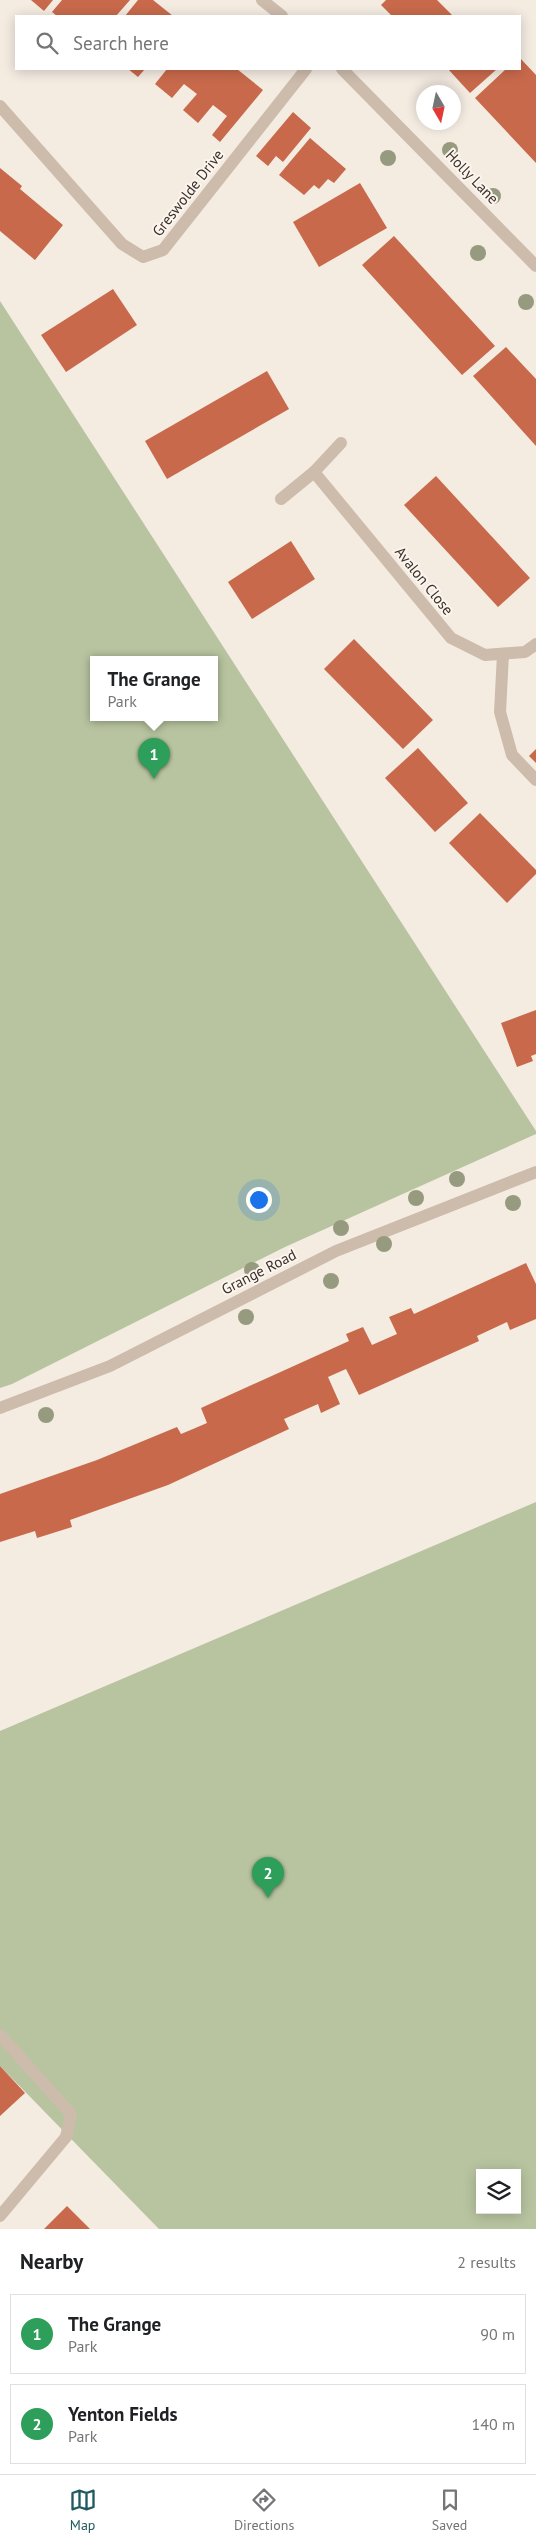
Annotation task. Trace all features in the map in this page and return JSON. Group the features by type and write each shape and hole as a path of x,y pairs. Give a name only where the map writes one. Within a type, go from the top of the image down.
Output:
{"street":[{"path":"262,0 281,15"},
{"name":"Greswolde Drive","path":"0,106 122,244 143,257 163,250 305,70"},
{"name":"Holly Lane","path":"343,70 536,266"},
{"path":"281,499 314,472 341,444"},
{"name":"Avalon Close","path":"314,472 451,638 485,656 525,652 536,644"},
{"path":"503,654 500,712 512,755 536,780"},
{"name":"Grange Road","path":"0,1408 110,1366 336,1250 536,1172"},
{"path":"0,2035 71,2114 66,2137 0,2216"}],"green space":[{"path":"0,301 536,1131 536,1134 285,1247 12,1384 0,1388"},
{"path":"536,1502 536,2229 159,2229 0,2066 0,1731"}],"building":[{"path":"31,0 53,0 44,11"},
{"path":"62,0 130,0 117,15 56,15 52,12"},
{"path":"138,0 153,0 172,15 126,15"},
{"path":"386,0 437,0 452,15 391,15 381,5"},
{"path":"521,59 536,75 536,163 475,98 505,70 521,70"},
{"path":"129,70 144,70 138,77"},
{"path":"166,70 238,70 263,90 220,142 212,135 227,116 213,105 198,123 183,110 197,94 184,84 172,98 155,84"},
{"path":"449,70 496,70 470,93"},
{"path":"293,112 311,128 283,162 276,156 268,166 256,156"},
{"path":"310,138 346,169 334,183 328,179 319,189 314,185 304,195 279,175"},
{"path":"0,168 22,186 20,189 63,225 35,260 0,231"},
{"path":"360,183 387,228 319,267 293,222"},
{"path":"394,236 495,346 462,375 362,265"},
{"path":"113,289 137,325 66,372 41,335"},
{"path":"506,347 536,379 536,446 473,376"},
{"path":"267,371 289,409 167,479 145,441"},
{"path":"436,476 530,578 498,607 404,505"},
{"path":"291,541 315,579 252,619 228,582"},
{"path":"354,639 433,720 403,749 324,669"},
{"path":"418,748 468,803 435,832 385,778"},
{"path":"536,749 536,763 529,756"},
{"path":"480,813 536,870 536,874 507,903 449,843"},
{"path":"536,1010 536,1054 531,1056 533,1061 517,1067 501,1023"},
{"path":"526,1263 536,1284 536,1319 510,1330 507,1322 477,1336 479,1341 359,1395 346,1369 328,1377 340,1404 321,1413 318,1404 284,1419 289,1429 168,1485 70,1520 72,1527 37,1538 35,1531 0,1542 0,1494 97,1460 177,1427 181,1434 207,1423 201,1408 349,1341 346,1334 363,1327 372,1345 397,1334 389,1317 411,1308 414,1314"},
{"path":"0,2066 25,2093 0,2116"},
{"path":"67,2206 90,2229 44,2229"}],"place":[{"name":"The Grange","path":"154,779"},
{"name":"Yenton Fields","path":"268,1898"}]}
